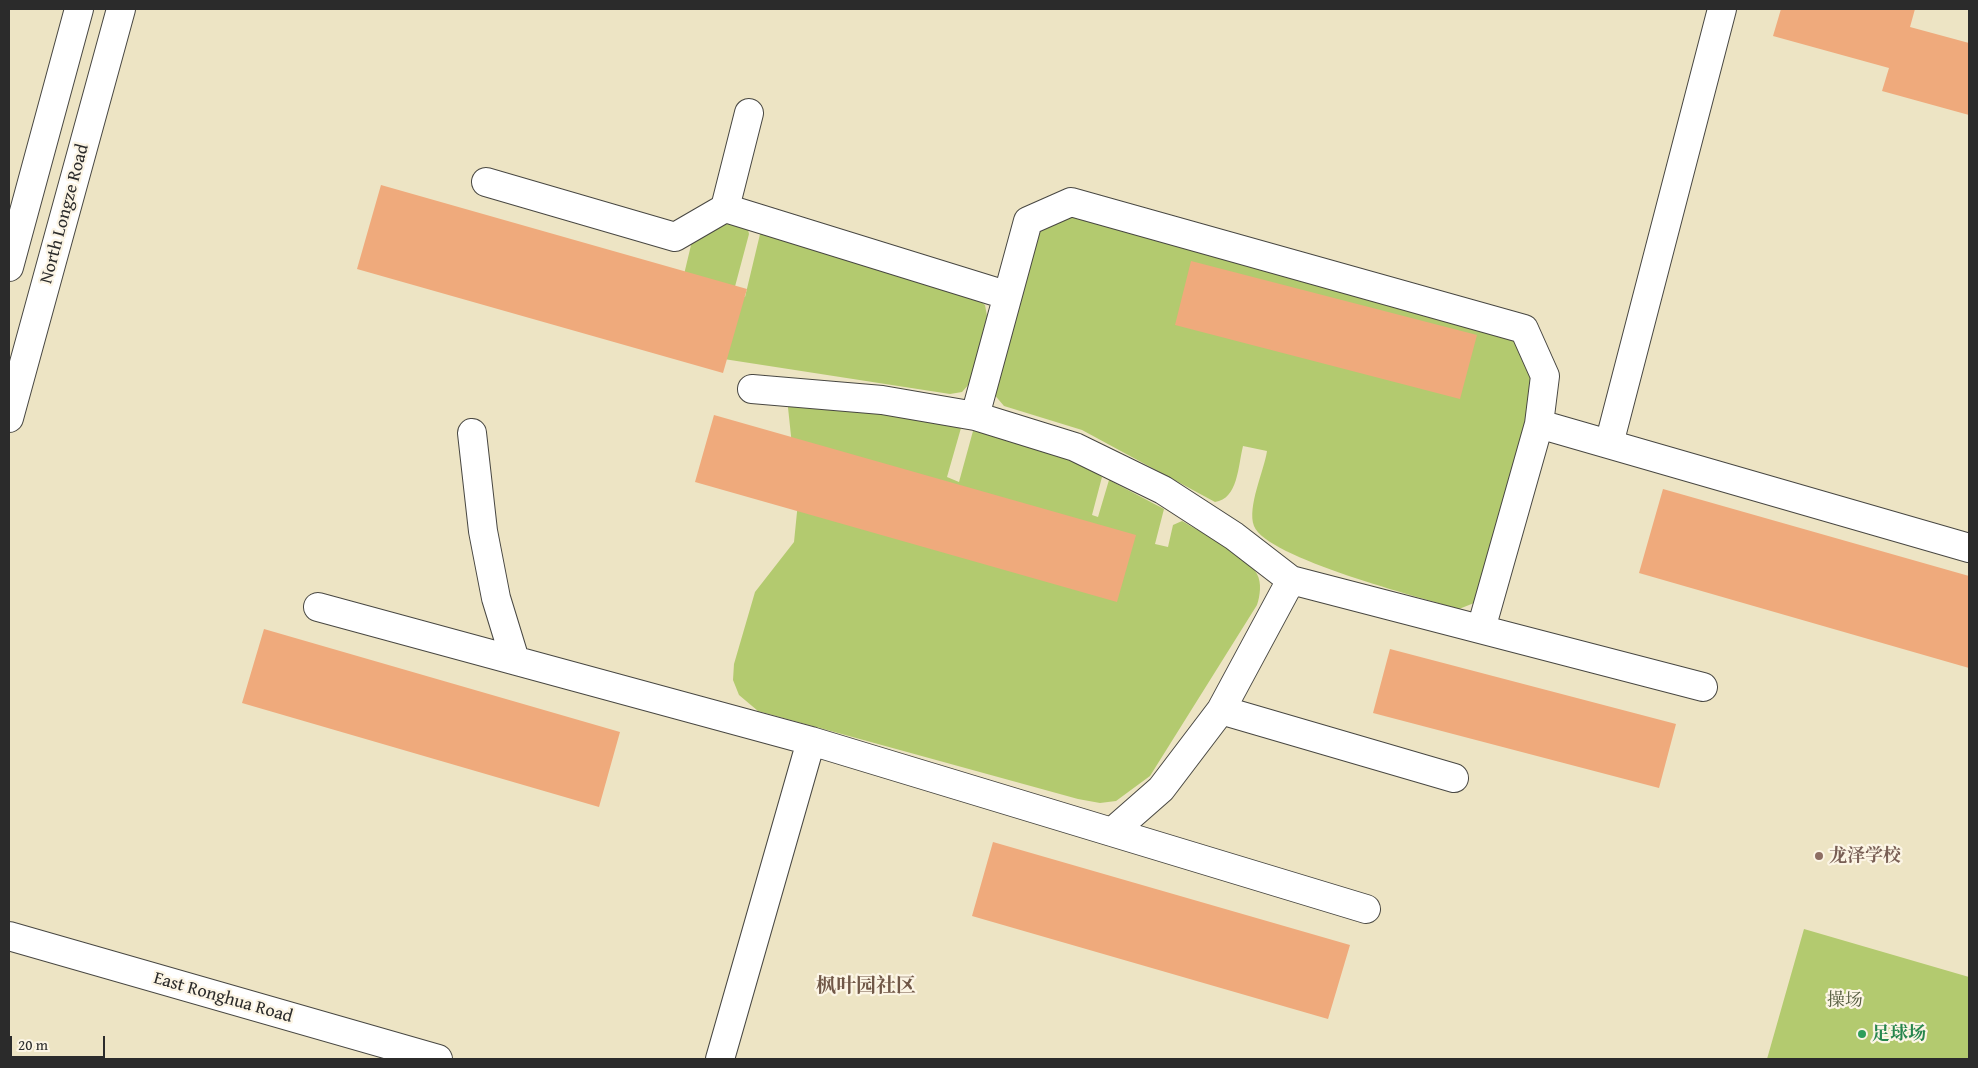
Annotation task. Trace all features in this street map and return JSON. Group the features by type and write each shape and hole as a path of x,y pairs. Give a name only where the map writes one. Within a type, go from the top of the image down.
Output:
{"main road":[{"path":"9,268 16,216 79,9"},
{"name":"North Longze Road","path":"9,418 121,9"},
{"path":"1609,444 1722,9"},
{"path":"486,182 675,237 725,208 749,114"},
{"path":"975,416 1006,296 1028,221 1071,202 1524,328 1545,376 1539,424 1481,629"},
{"path":"725,208 1006,296"},
{"path":"752,389 882,400 975,416 1075,448 1163,490 1234,536 1291,580 1703,687"},
{"path":"1539,424 1969,548"},
{"path":"472,433 483,531 496,598 515,660"},
{"path":"1112,832 1161,789 1221,710 1291,580"},
{"path":"318,607 811,741 1366,910"},
{"path":"1221,710 1454,778"},
{"path":"720,1059 811,741"},
{"name":"East Ronghua Road","path":"9,936 438,1059"}],"green space":[{"path":"1086,215 1517,341 1530,370 1531,395 1483,594 1474,603 1459,609 1381,586 1315,563 1286,551 1265,538 1254,526 1252,518 1254,499 1267,451 1243,446 1233,488 1223,500 1215,502 1082,430 1004,406 993,393 1029,240 1054,220"},
{"path":"719,221 747,225 749,234 733,294 745,297 761,230 975,297 985,305 987,316 970,383 962,392 950,394 685,353 670,333 692,241"},
{"path":"787,398 961,428 947,477 959,482 973,431 1024,442 1057,453 1102,477 1092,515 1098,517 1109,480 1164,509 1155,544 1168,547 1173,525 1182,521 1234,552 1252,566 1260,581 1260,594 1257,605 1150,776 1116,801 1100,803 1078,799 758,711 739,695 733,680 734,664 755,592 794,542 798,502"},
{"name":"操场","path":"1804,929 1969,977 1969,1059 1767,1059"}],"building":[{"path":"1781,9 1915,9 1910,27 1969,43 1969,115 1882,91 1889,68 1773,36"},
{"path":"381,185 747,289 723,373 357,269"},
{"path":"1191,261 1477,335 1460,399 1175,325"},
{"path":"714,415 1136,535 1117,602 695,482"},
{"path":"1663,489 1969,576 1969,668 1639,573"},
{"path":"264,629 620,732 599,807 242,703"},
{"path":"1390,649 1676,724 1659,788 1373,713"},
{"path":"993,842 1350,945 1328,1019 972,916"}],"place":[{"name":"龙泽学校","path":"1819,856"},
{"name":"足球场","path":"1862,1034"}],"district":[{"name":"枫叶园社区","path":"866,987"}]}
